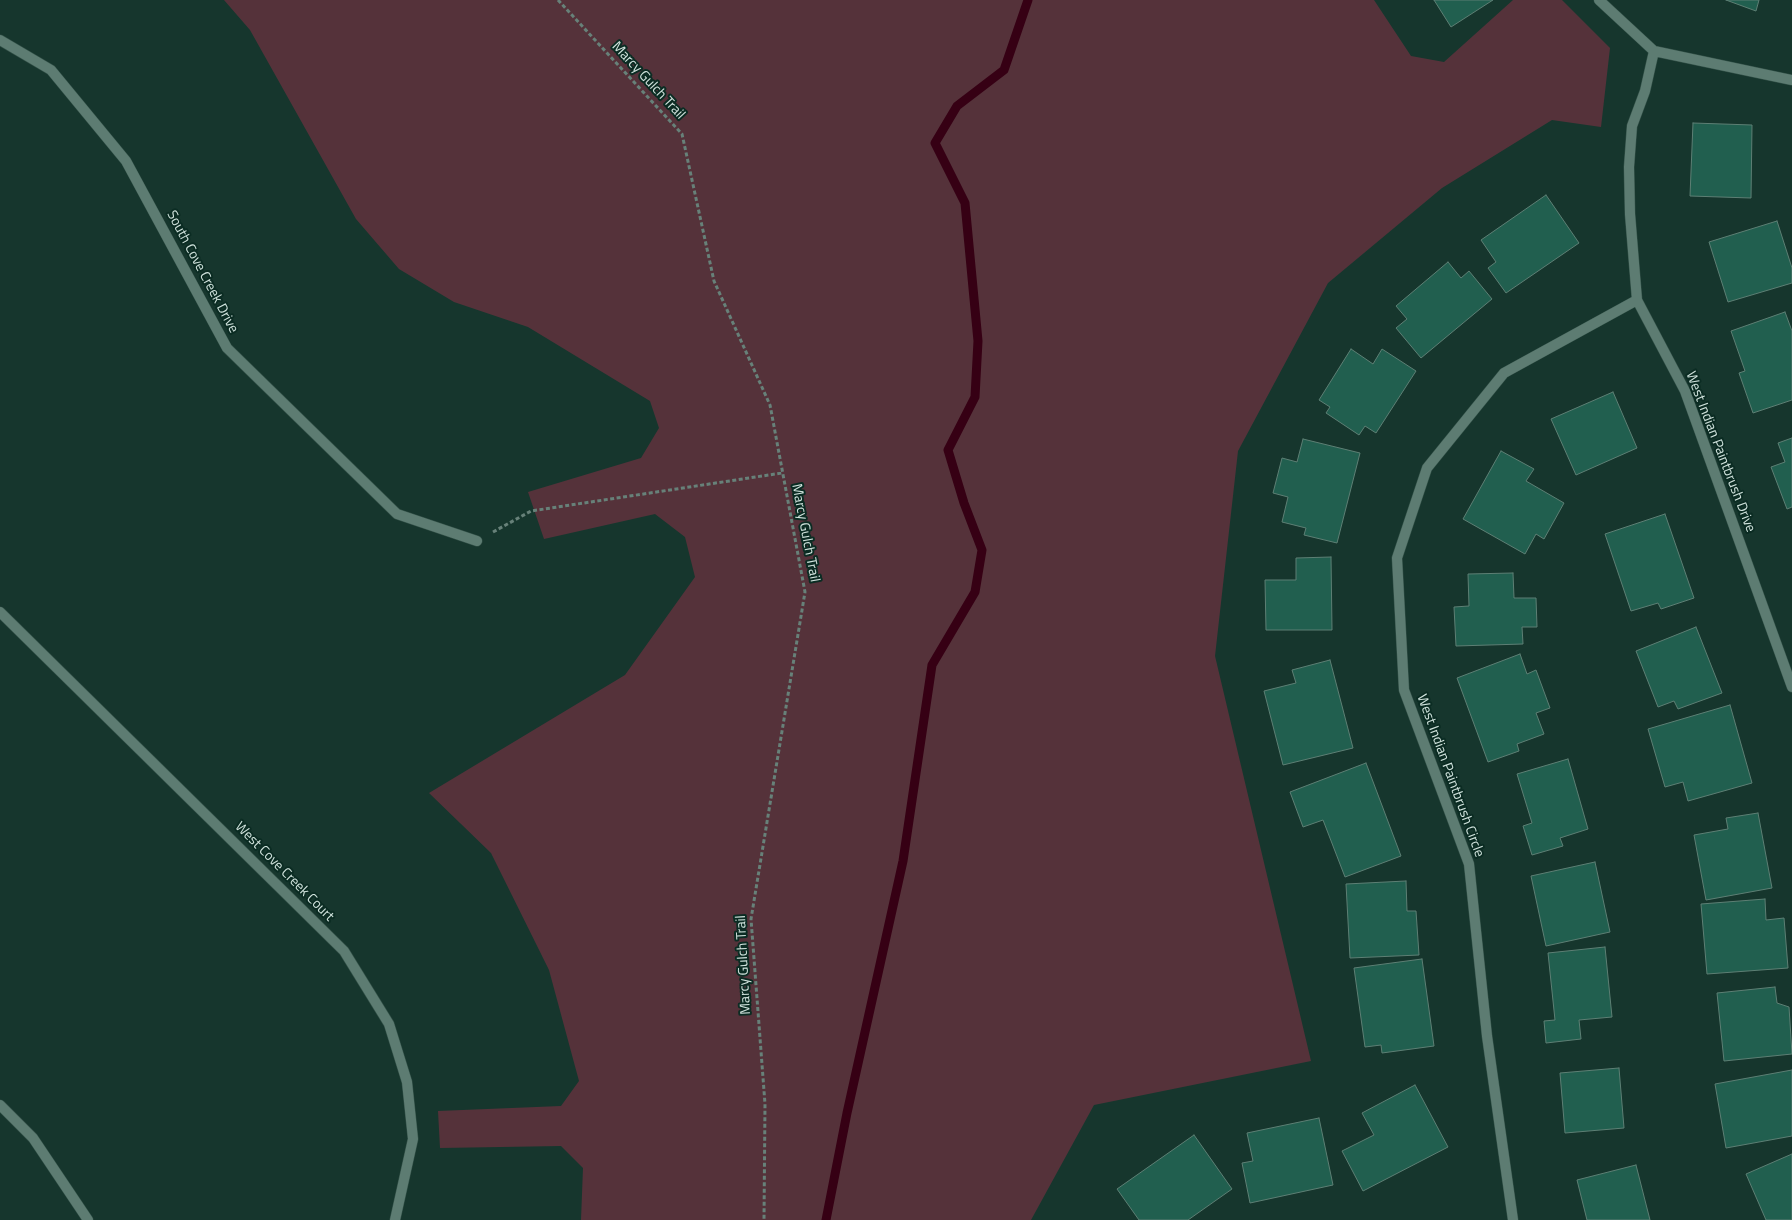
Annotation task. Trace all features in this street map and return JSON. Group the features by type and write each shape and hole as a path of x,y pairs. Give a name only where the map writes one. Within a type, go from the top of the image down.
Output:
{"street":[{"path":"1599,0 1654,51 1792,80"},
{"name":"South Cove Creek Drive","path":"0,40 51,70 126,161 227,348 396,514 477,541"},
{"name":"West Indian Paintbrush Drive","path":"1654,51 1645,91 1632,126 1629,167 1630,214 1638,300 1685,391 1792,687"},
{"name":"West Indian Paintbrush Circle","path":"1513,1220 1487,1036 1469,864 1404,690 1397,558 1427,468 1504,373 1638,300"},
{"name":"West Cove Creek Court","path":"0,612 344,951 390,1024 407,1082 413,1139 395,1220"},
{"path":"0,1106 33,1138 88,1220"}],"path":[{"name":"Marcy Gulch Trail","path":"558,0 682,134 714,281 770,406 805,592 750,919 765,1104 764,1220"},
{"path":"477,541 531,511 782,472"}],"shaded area":[{"path":"224,0 1374,0 1411,56 1444,62 1513,0 1562,0 1610,48 1601,127 1552,120 1442,188 1328,283 1238,451 1215,656 1311,1061 1094,1105 1031,1220 581,1220 583,1168 561,1146 440,1148 438,1111 561,1106 579,1081 549,970 491,853 429,793 625,675 695,577 685,537 655,514 544,539 528,492 641,458 659,428 650,401 528,327 454,302 399,269 356,219 250,30"}],"building":[{"path":"1434,0 1493,0 1451,27"},
{"path":"1726,0 1759,0 1756,11"},
{"path":"1693,123 1752,125 1751,198 1690,196"},
{"path":"1546,195 1579,243 1506,293 1488,268 1496,262 1481,240"},
{"path":"1777,221 1792,268 1792,283 1728,302 1709,242"},
{"path":"1448,262 1461,278 1469,271 1492,299 1421,358 1396,328 1407,319 1396,306"},
{"path":"1785,312 1792,331 1792,400 1753,413 1739,373 1745,371 1731,331"},
{"path":"1351,349 1373,364 1382,349 1416,371 1376,433 1365,426 1359,435 1326,413 1330,407 1319,400"},
{"path":"1613,392 1637,448 1576,475 1551,419"},
{"path":"1792,438 1792,507 1787,509 1771,467 1785,462 1778,443"},
{"path":"1303,439 1360,453 1337,543 1304,535 1306,528 1282,522 1288,497 1273,493 1282,458 1297,462"},
{"path":"1501,451 1534,469 1526,481 1564,503 1544,539 1536,534 1525,554 1463,519"},
{"path":"1665,514 1694,598 1661,609 1658,603 1631,611 1605,534"},
{"path":"1331,557 1332,630 1266,630 1265,580 1296,580 1296,558"},
{"path":"1513,573 1514,598 1536,598 1537,627 1522,627 1523,644 1456,646 1454,607 1469,606 1468,574"},
{"path":"1696,627 1722,693 1678,709 1674,701 1658,707 1636,651"},
{"path":"1520,654 1527,674 1536,670 1550,708 1536,713 1544,734 1517,744 1519,751 1488,762 1457,678"},
{"path":"1330,660 1353,748 1283,765 1264,691 1296,683 1292,670"},
{"path":"1730,705 1752,783 1688,801 1683,782 1665,787 1648,729"},
{"path":"1568,759 1588,829 1560,838 1563,846 1532,855 1523,826 1532,823 1517,774"},
{"path":"1366,763 1401,856 1345,877 1323,820 1303,827 1290,792"},
{"path":"1758,813 1772,888 1706,900 1694,835 1728,829 1726,818"},
{"path":"1595,862 1610,932 1546,946 1531,876"},
{"path":"1406,881 1407,911 1416,911 1419,955 1350,958 1346,884"},
{"path":"1765,899 1766,920 1784,918 1788,968 1707,974 1701,904"},
{"path":"1605,947 1612,1017 1579,1020 1581,1039 1546,1043 1544,1021 1555,1020 1548,953"},
{"path":"1422,959 1434,1046 1382,1053 1381,1045 1365,1047 1354,968"},
{"path":"1775,987 1777,1003 1789,1007 1792,1054 1724,1061 1717,993"},
{"path":"1619,1068 1624,1128 1565,1133 1560,1073"},
{"path":"1792,1070 1792,1136 1726,1148 1715,1084"},
{"path":"1415,1085 1448,1147 1363,1191 1342,1151 1374,1135 1362,1113"},
{"path":"1319,1118 1333,1185 1250,1203 1242,1163 1253,1161 1247,1133"},
{"path":"1194,1135 1232,1189 1188,1220 1139,1220 1117,1189"},
{"path":"1792,1154 1792,1220 1766,1220 1746,1174"},
{"path":"1636,1165 1650,1220 1587,1220 1577,1180"}],"waterway":[{"path":"826,1220 847,1113 903,861 932,665 975,592 982,550 964,503 948,450 975,397 978,341 965,203 935,143 957,106 1004,70 1028,0"}]}
